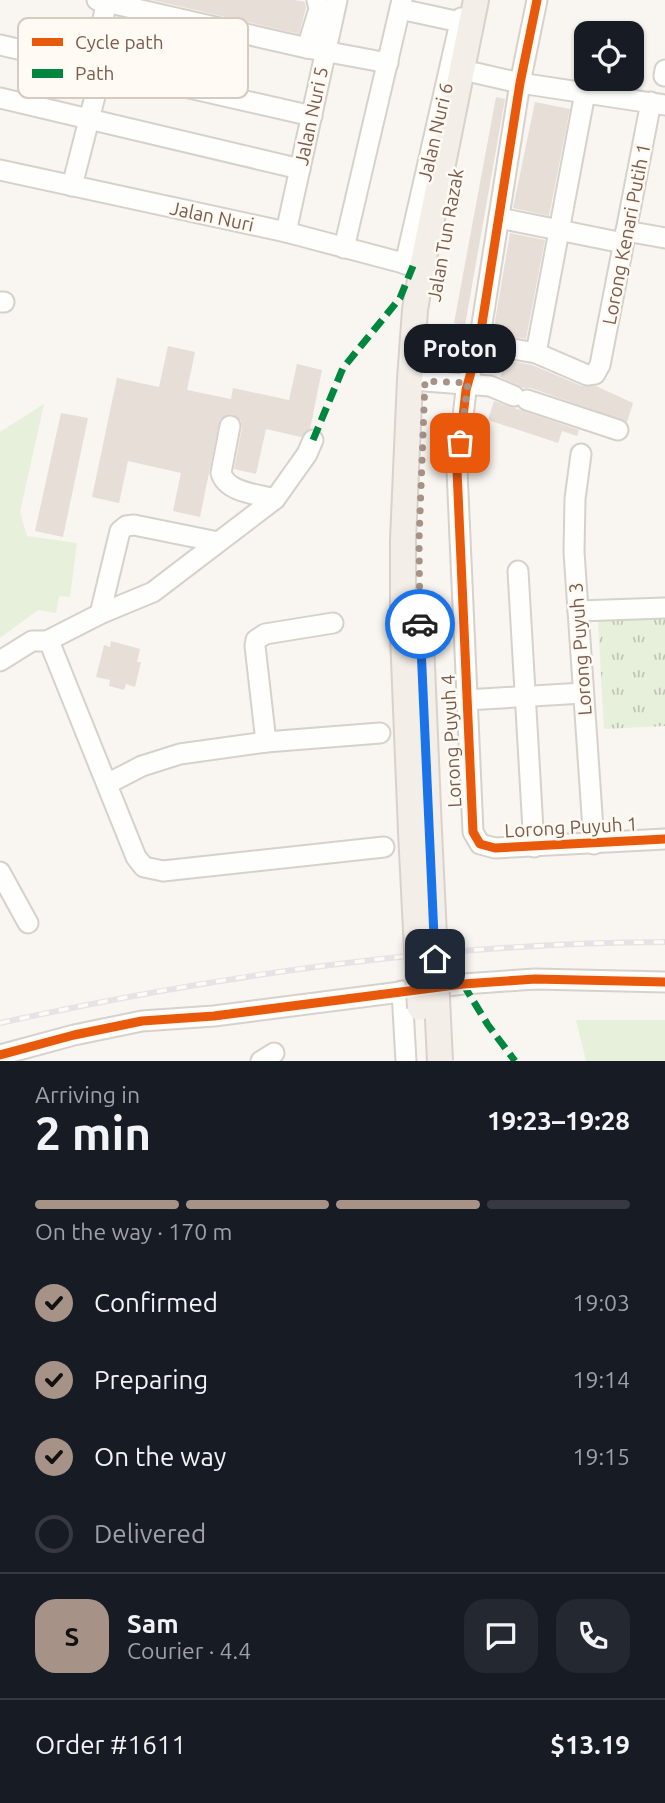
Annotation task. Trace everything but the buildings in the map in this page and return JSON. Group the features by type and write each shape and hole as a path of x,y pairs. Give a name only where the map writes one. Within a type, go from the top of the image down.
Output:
{"main road":[{"name":"Jalan Tun Razak","path":"440,1061 403,635 403,540 415,310 413,266 476,0"},
{"name":"Jalan Tun Razak","path":"423,1061 419,541 425,381 448,203 493,0"}],"street":[{"path":"316,50 317,0"},
{"name":"Jalan Nuri 5","path":"286,232 312,116 316,50 337,0"},
{"name":"Jalan Nuri 6","path":"413,266 465,0"},
{"name":"Lorong Puyuh 4","path":"480,844 473,832 457,470 468,383 479,343 520,83 537,0"},
{"path":"109,1 181,18"},
{"path":"344,248 401,5 460,22"},
{"path":"248,34 388,64"},
{"path":"0,45 18,49"},
{"path":"476,73 520,83 658,104"},
{"path":"479,343 536,354 585,93"},
{"path":"0,97 300,169"},
{"path":"72,186 92,98"},
{"path":"231,98 312,116"},
{"name":"Lorong Kenari Putih 1","path":"536,354 587,375 595,374 600,365 624,237 658,104"},
{"name":"Jalan Nuri","path":"0,170 286,232 413,266"},
{"path":"499,218 559,231 665,238"},
{"path":"425,381 490,386 618,430"},
{"path":"230,426 221,473 223,481 234,489 275,499"},
{"path":"0,661 32,641 47,641 100,614 153,592 275,499 307,454 313,440"},
{"name":"Lorong Puyuh 3","path":"581,454 574,524 594,844"},
{"path":"100,614 120,531 125,526 134,525 218,542"},
{"path":"518,571 534,847"},
{"path":"578,611 665,608"},
{"path":"266,742 256,640 265,634 333,623"},
{"path":"47,641 57,655 136,857 144,867 152,870 176,870 384,847"},
{"path":"466,700 583,693"},
{"path":"107,785 142,766 167,757 266,742 380,733"},
{"name":"Lorong Puyuh 1","path":"480,844 495,848 534,847 665,839"},
{"path":"0,872 28,923"},
{"path":"0,1055 74,1035 142,1021 214,1016 402,991 534,979 665,982"},
{"path":"402,991 406,1061"}],"green space":[{"path":"44,404 20,512 27,536 77,543 70,597 59,596 56,613 38,610 0,638 0,432"},
{"path":"665,617 665,726 604,729 598,621"},
{"path":"576,1020 665,1020 665,1061 586,1061"}],"railway":[{"path":"0,1023 165,990 331,965 497,948 665,942"}],"marked path":[{"path":"313,440 343,368 400,298 413,266"},
{"path":"463,984 488,1025 515,1061"}],"cycle path":[{"path":"537,0 520,83 479,343 466,390 457,470 473,832 480,844 495,848 665,839"},
{"path":"0,1055 74,1035 142,1021 214,1016 463,984 535,979 665,982"}],"way so far":[{"path":"420,624 419,541 425,381 468,383 460,443"}],"place":[{"name":"Proton","path":"460,443"}],"route":[{"path":"420,624 435,959"}]}
